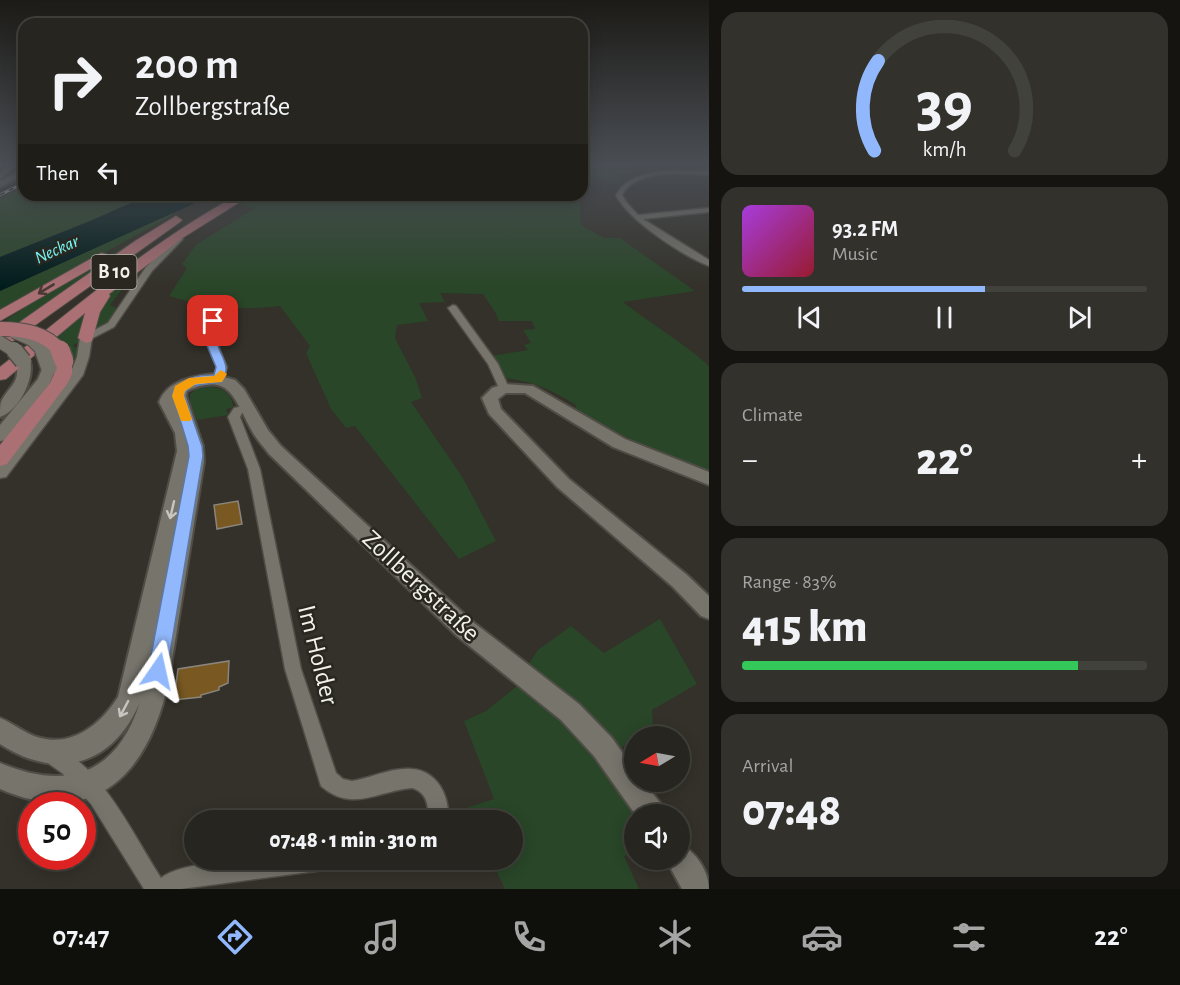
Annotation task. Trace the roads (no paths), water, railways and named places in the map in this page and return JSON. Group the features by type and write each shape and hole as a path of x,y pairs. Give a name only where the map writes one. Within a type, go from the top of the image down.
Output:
{"highway":[{"name":"B 10","path":"0,330 204,205"},
{"name":"B 10","path":"0,363 138,253 189,219 222,205"},
{"path":"0,375 114,282 194,224 227,205"},
{"path":"0,330 23,304 126,242 188,211"},
{"path":"86,338 93,312 114,282"},
{"path":"0,330 21,329 46,338 60,349 57,364 64,369 58,384 0,459"}],"main road":[{"path":"0,330 32,340 57,364 0,436"},
{"path":"0,330 26,367 25,377 18,391 0,412"},
{"path":"0,730 23,744 48,752 67,752 92,742 116,723 128,704 185,451 183,433 168,405 167,398 172,390 187,383 203,379 218,379"},
{"name":"Zollbergstraße","path":"218,379 234,385 265,438 304,478 460,625 546,690 582,723 644,804"},
{"path":"0,776 19,786 39,791 64,791 86,785 116,766 130,749 148,712 178,570 196,456 195,446 178,396 180,389 187,383"},
{"path":"709,479 619,443 533,391 519,387 504,388 490,398 494,411 570,489 680,581 709,610"},
{"path":"687,870 699,889"}],"street":[{"path":"0,473 76,375 83,357 86,338 110,327 150,269 182,237 227,205"},
{"path":"625,205 637,217 709,264"},
{"path":"637,217 709,210"},
{"path":"453,308 493,364 504,388"},
{"path":"216,316 211,330 212,343 222,367 218,379"},
{"name":"Im Holder","path":"247,408 236,411 234,417 254,469 293,669 328,779 334,786 349,790 406,779 421,780 429,786 436,797 437,810"},
{"path":"48,752 61,760 86,785 106,811 156,888 176,879 246,870"}],"water":[{"name":"Neckar","path":"125,205 190,205 0,291 0,257"}]}
